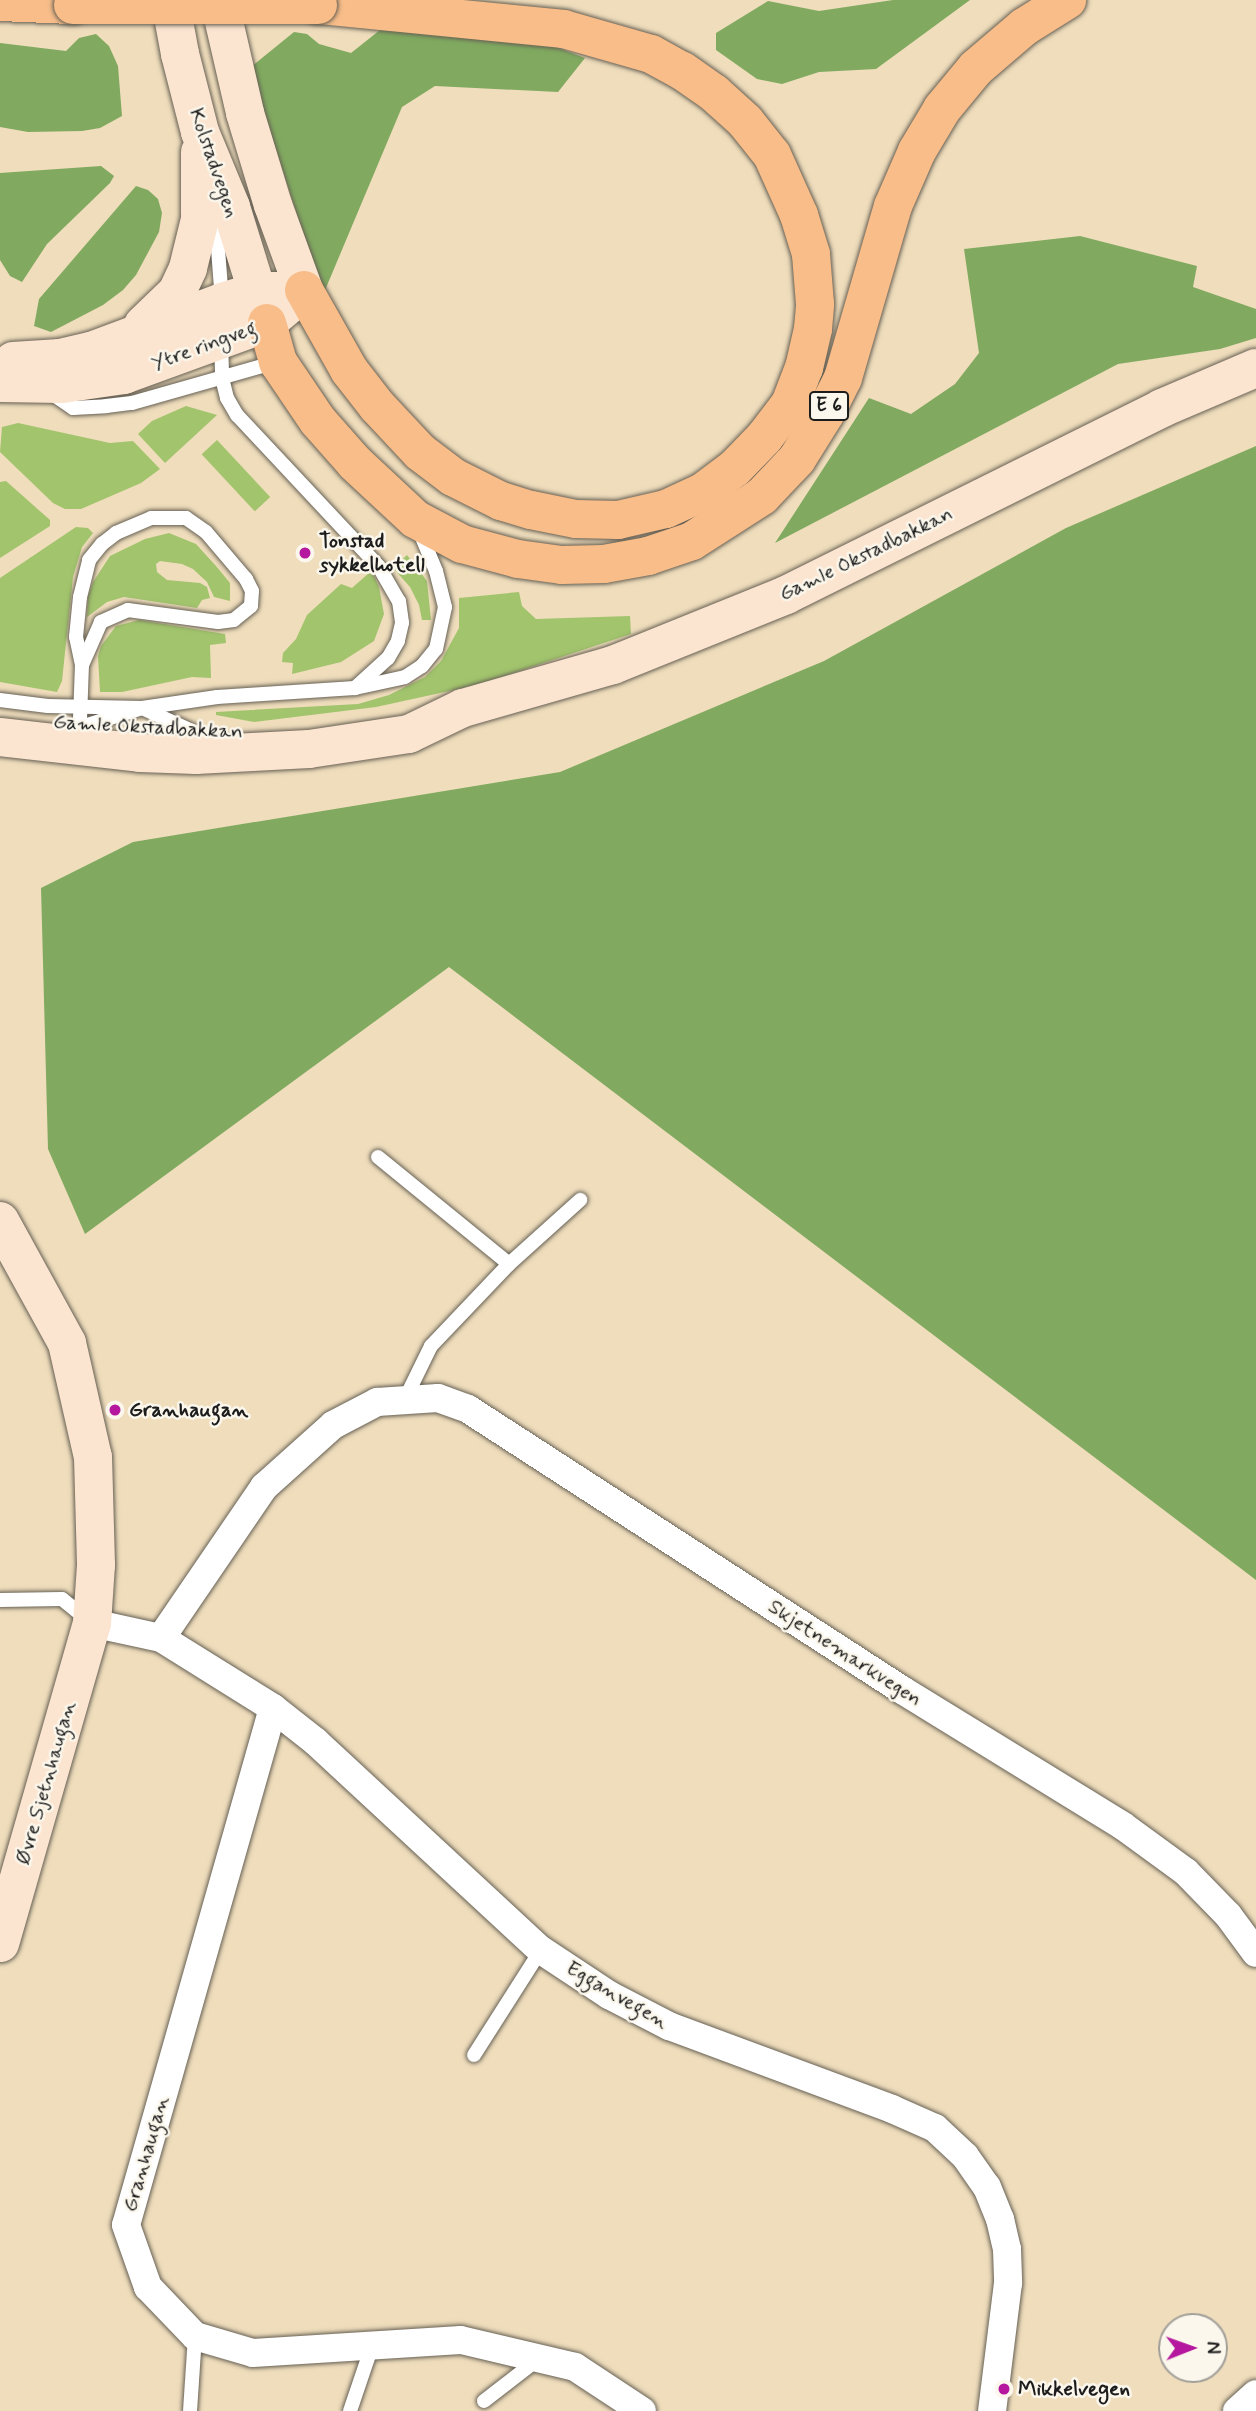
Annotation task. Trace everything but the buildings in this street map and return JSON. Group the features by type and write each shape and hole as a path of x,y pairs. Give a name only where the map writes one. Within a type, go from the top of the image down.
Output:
{"highway":[{"name":"E 6","path":"0,2 73,5 318,5 443,0"},
{"name":"E 6","path":"235,316 278,362 318,421 355,463 415,519 462,544 518,559 562,565 604,564 648,556 692,541 762,496 797,459 843,378 893,206 917,151 942,109 976,68 1024,27 1067,0"},
{"name":"E 6","path":"304,290 349,370 377,406 421,452 453,477 501,501 576,519 618,520 666,509 703,492 735,468 790,404 804,368 813,329 815,286 811,254 790,194 772,155 746,121 714,93 682,71 651,54 564,29 318,5"}],"main road":[{"name":"Kolstadvegen","path":"170,0 200,132 230,208 235,316"},
{"name":"Kolstadvegen","path":"219,0 245,113 273,205 304,290"},
{"name":"Ytre ringveg","path":"129,335 153,317 177,292 188,268 200,219 200,132"},
{"name":"Ytre ringveg","path":"0,383 38,385 94,382 124,375 235,316 304,290"},
{"name":"Ytre ringveg","path":"0,360 60,358 91,351 129,335 235,316"},
{"name":"Gamle Okstadbakkan","path":"0,737 80,727 196,755 309,749 409,734 463,708 613,664 786,594 1161,408 1256,368"},
{"name":"Gamle Okstadbakkan","path":"0,716 80,727 196,733 309,728 405,711 463,708"},
{"name":"Øvre Sjetnhaugan","path":"0,1222 67,1343 93,1457 96,1565 92,1623 0,1943"}],"street":[{"name":"Skjetnemarkvegen","path":"161,1638 264,1487 333,1425 377,1402 438,1398 468,1409 902,1690 1123,1826 1186,1872 1228,1915 1256,1953"},
{"name":"Egganvegen","path":"92,1623 161,1638 273,1708 316,1742 541,1951 609,1995 669,2026 892,2109 934,2128 965,2156 987,2187 1000,2219 1007,2249 1008,2283 992,2411"},
{"name":"Granhaugan","path":"273,1708 126,2225 148,2287 195,2336 253,2353 461,2340 575,2367 642,2411"},
{"path":"1237,2411 1256,2394"}],"lane":[{"path":"235,316 222,378 227,398 237,415 379,567 393,586 402,623 398,641 388,658 355,688"},
{"name":"Ytre ringveg","path":"38,385 73,408 95,407 132,403 278,362"},
{"path":"80,727 82,665 76,636 80,597 89,561 116,533 151,518 186,518 206,532 246,579 252,590 251,606 234,621 218,622 128,610 101,622 82,665"},
{"path":"0,700 80,727 142,708 217,697 355,688 405,677 422,666 436,649 445,607 436,571 415,519"},
{"path":"142,708 196,733"},
{"path":"378,1157 509,1264"},
{"path":"405,1399 431,1346 509,1264 580,1200"},
{"path":"0,1600 62,1599 92,1623"},
{"path":"474,2054 541,1951"},
{"path":"190,2411 195,2336"},
{"path":"350,2411 372,2346"},
{"path":"484,2401 538,2359"}],"green space":[{"path":"893,0 970,0 876,69 819,72 782,84 757,79 716,50 716,33 768,1 819,11"},
{"path":"380,30 537,40 585,58 558,92 435,86 402,107 323,295 256,88 252,66 294,32 307,34 319,44 351,53"},
{"path":"96,34 109,46 118,66 122,116 100,128 82,131 28,132 0,127 0,43 66,51 79,38"},
{"path":"101,166 114,176 110,183 47,244 22,282 10,276 0,260 0,173"},
{"path":"136,186 148,190 158,199 162,213 159,232 136,275 123,290 103,305 51,332 34,326 39,299"},
{"path":"1080,236 1197,266 1193,287 1256,309 1256,338 1220,349 1118,364 775,543 869,398 911,414 955,384 979,353 964,249"},
{"path":"186,406 217,415 165,463 138,434 152,421"},
{"path":"18,423 110,443 133,441 160,469 141,483 81,509 65,509 53,503 0,452 2,427"},
{"path":"217,440 270,497 255,511 202,454"},
{"path":"1256,446 1256,1580 449,967 85,1234 48,1149 41,888 133,842 560,772 824,661 1066,528"},
{"path":"6,481 50,520 50,526 0,558 0,482"},
{"path":"76,527 88,528 93,533 82,547 73,577 62,681 57,692 0,682 0,578"},
{"path":"169,533 196,544 216,566 230,583 230,601 214,597 207,582 193,569 182,564 160,561 156,564 157,572 167,580 200,583 207,587 210,598 202,600 197,608 124,597 107,602 87,617 88,596 93,582 110,556 145,539"},
{"path":"407,555 427,581 431,620 422,620 419,605 410,587 393,568"},
{"path":"369,573 374,576 379,587 384,614 374,641 341,662 292,674 293,663 282,662 283,653 296,639 307,615 341,584 352,588"},
{"path":"519,592 522,606 536,619 630,616 631,634 477,685 376,707 254,722 216,715 216,712 358,704 389,695 425,677 441,661 459,628 459,598"},
{"path":"139,620 225,634 226,643 210,645 211,678 192,677 122,692 100,692 98,656 101,646 116,626"}],"place":[{"name":"Tonstad sykkelhotell","path":"305,553"},
{"name":"Granhaugan","path":"115,1410"},
{"name":"Mikkelvegen","path":"1004,2389"}]}
